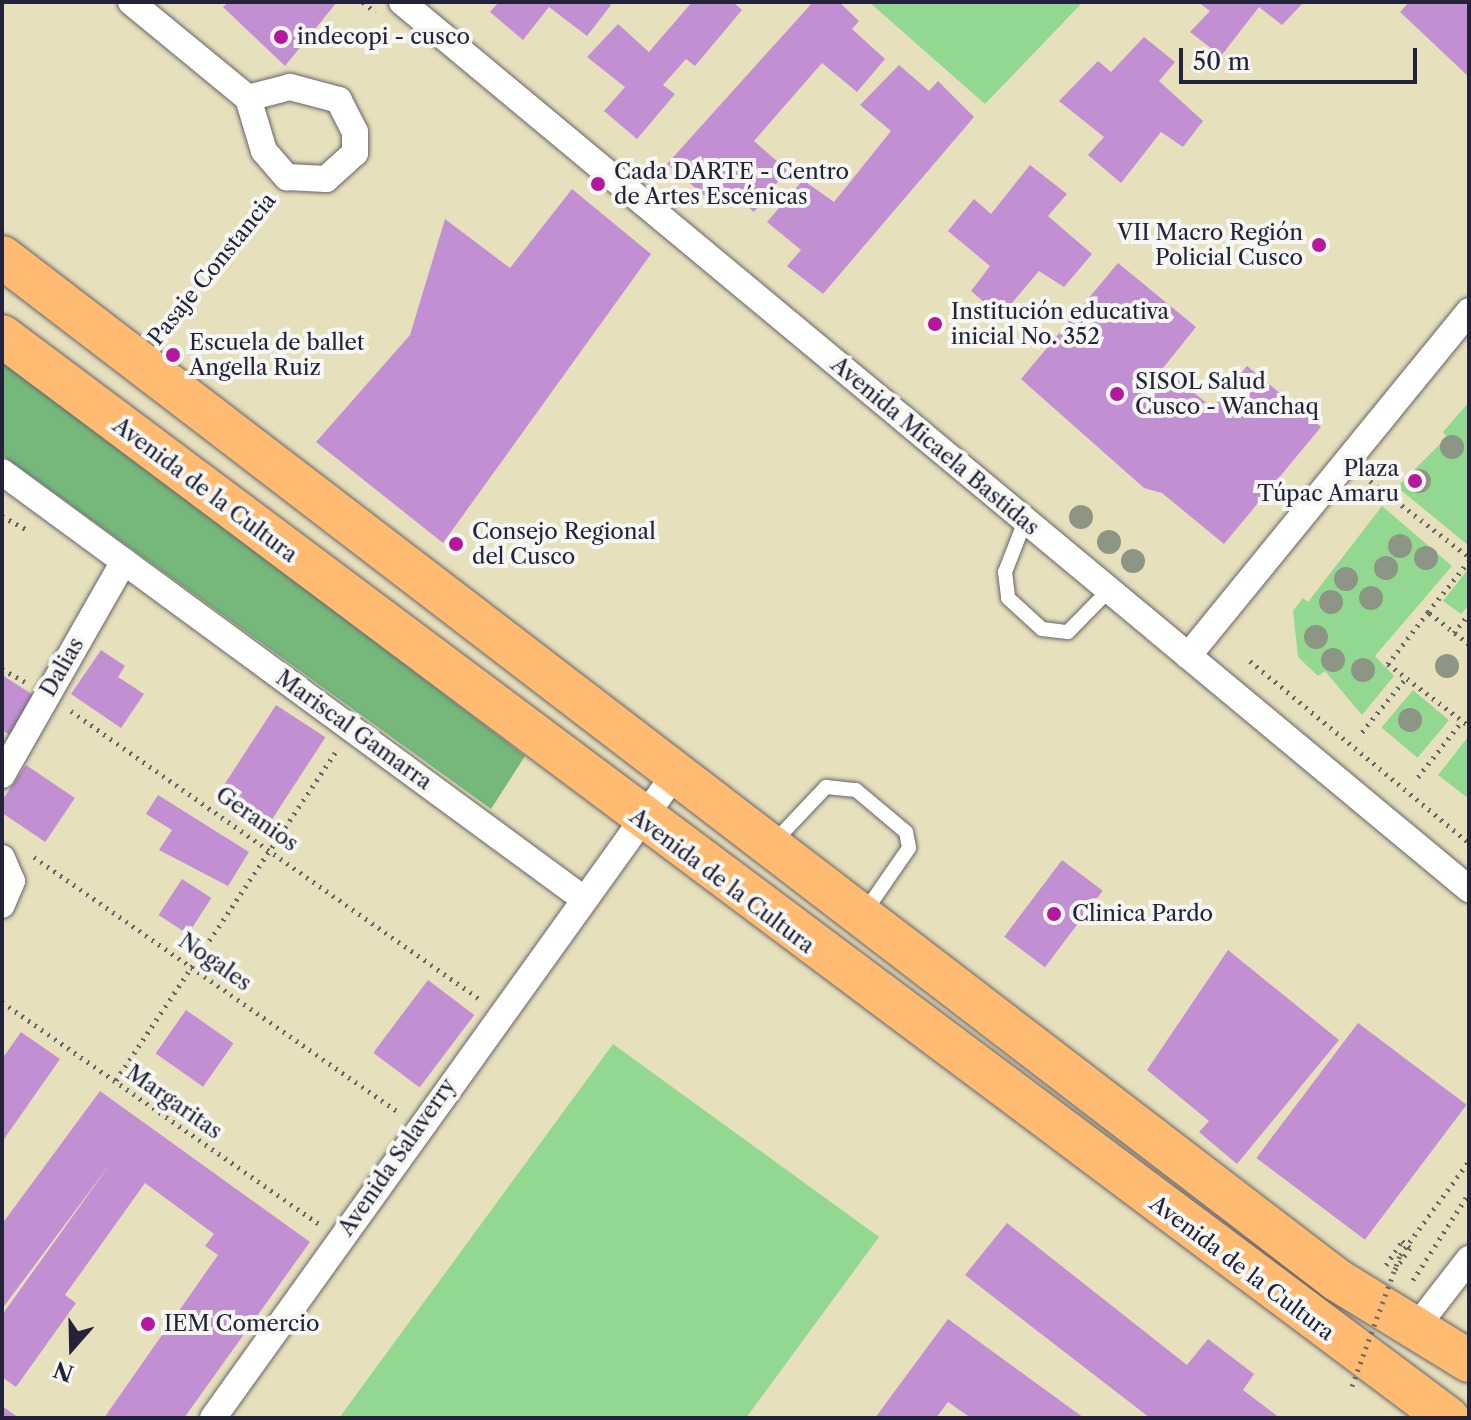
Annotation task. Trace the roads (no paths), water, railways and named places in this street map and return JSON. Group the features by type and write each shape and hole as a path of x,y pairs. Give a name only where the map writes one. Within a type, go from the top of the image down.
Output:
{"main road":[{"path":"2,257 1337,1280 1469,1361"},
{"name":"Avenida de la Cultura","path":"2,336 639,819 1448,1418"}],"street":[{"path":"131,2 248,98 264,151 287,177 310,183 341,171 355,153 349,112 330,96 290,87 248,98"},
{"name":"Avenida Micaela Bastidas","path":"402,2 1469,889"},
{"path":"1188,656 1469,311"},
{"name":"Mariscal Gamarra","path":"2,472 581,897"},
{"name":"Dalias","path":"2,775 124,561"},
{"path":"581,897 675,774"},
{"path":"2,905 12,881 15,855"},
{"name":"Avenida Salaverry","path":"213,1418 581,897"},
{"path":"1414,1330 1469,1259"}],"lane":[{"path":"1025,521 1005,572 1008,598 1042,629 1068,632 1109,590"},
{"path":"769,847 826,787 856,790 906,832 909,848 861,917"}],"place":[{"name":"indecopi - cusco","path":"281,37"},
{"name":"Cada DARTE - Centro de Artes Escénicas","path":"598,184"},
{"name":"VII Macro Región Policial Cusco","path":"1319,245"},
{"name":"Institución educativa inicial No. 352","path":"935,324"},
{"name":"Escuela de ballet Angella Ruiz","path":"173,355"},
{"name":"SISOL Salud Cusco - Wanchaq","path":"1117,394"},
{"name":"Plaza Túpac Amaru","path":"1415,481"},
{"name":"Consejo Regional del Cusco","path":"456,544"},
{"name":"Clinica Pardo","path":"1054,914"},
{"name":"IEM Comercio","path":"148,1324"}]}
